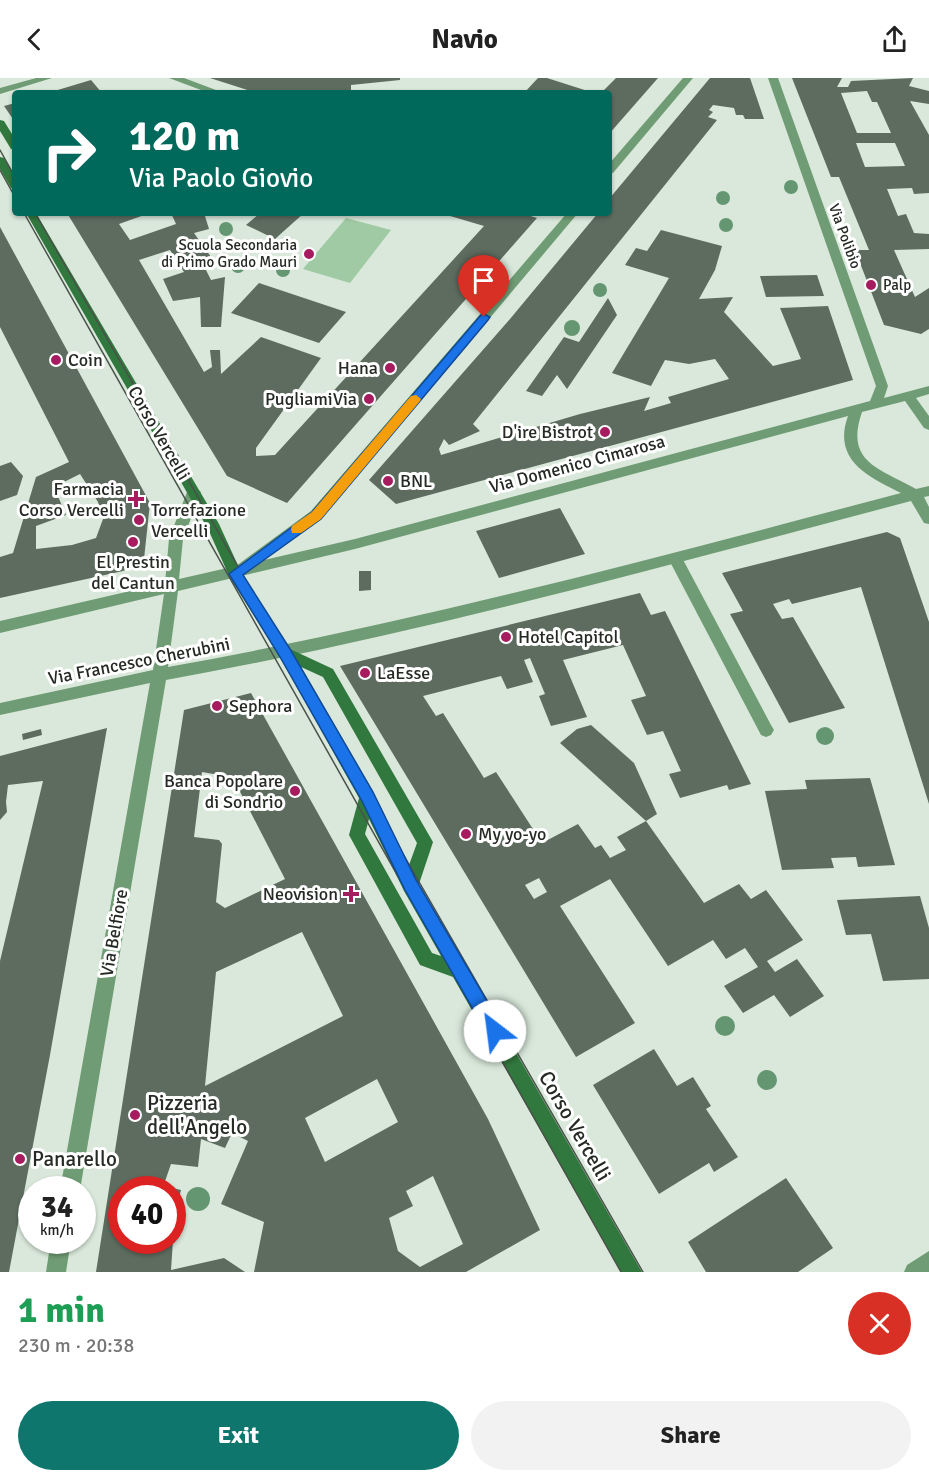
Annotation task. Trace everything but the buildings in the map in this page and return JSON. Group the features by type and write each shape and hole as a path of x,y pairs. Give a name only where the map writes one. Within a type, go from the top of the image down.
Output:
{"street":[{"path":"0,91 47,78"},
{"path":"174,78 210,90"},
{"path":"612,167 688,78"},
{"name":"Via Polibio","path":"773,78 879,376 882,386 876,404"},
{"path":"0,123 12,142"},
{"path":"0,160 12,181"},
{"path":"7,173 12,167"},
{"name":"Corso Vercelli","path":"33,216 194,492 235,574 285,653 367,797 410,885 632,1272"},
{"path":"0,627 235,574 316,515 569,216"},
{"name":"Via Domenico Cimarosa","path":"235,574 419,528 929,390"},
{"path":"908,396 929,425"},
{"path":"856,409 849,426 849,444 857,458 876,476 914,495 929,519"},
{"path":"285,653 675,558 929,491"},
{"name":"Via Belfiore","path":"72,1176 159,677 172,588 176,539 194,492"},
{"path":"675,558 766,730"},
{"path":"285,653 328,673 425,842 410,885"},
{"name":"Via Francesco Cherubini","path":"0,709 125,681 159,677 285,653"},
{"path":"367,797 357,835 426,959 461,971"},
{"path":"56,1272 59,1254"},
{"path":"914,1272 929,1261"}],"green space":[{"path":"346,218 391,230 350,283 303,269"}],"tram line":[{"path":"0,150 12,172"},
{"path":"0,170 12,192"},
{"path":"26,216 621,1272"},
{"path":"37,216 643,1272"}],"slow traffic":[{"path":"297,529 316,515 416,399"}],"place":[{"name":"Scuola Secondaria di Primo Grado Mauri","path":"309,254"},
{"name":"Palp","path":"871,285"},
{"name":"Coin","path":"56,360"},
{"name":"Hana","path":"390,368"},
{"name":"PugliamiVia","path":"369,399"},
{"name":"D'ire Bistrot","path":"605,432"},
{"name":"BNL","path":"388,481"},
{"name":"Farmacia Corso Vercelli","path":"136,499"},
{"name":"Torrefazione Vercelli","path":"139,520"},
{"name":"El Prestin del Cantun","path":"133,542"},
{"name":"Hotel Capitol","path":"506,637"},
{"name":"LaEsse","path":"365,673"},
{"name":"Sephora","path":"217,706"},
{"name":"Banca Popolare di Sondrio","path":"295,791"},
{"name":"My yo-yo","path":"466,834"},
{"name":"Neovision","path":"351,894"},
{"name":"Pizzeria dell'Angelo","path":"135,1115"},
{"name":"Panarello","path":"20,1159"}],"route":[{"path":"484,317 316,515 235,574 285,653 367,797 410,885 495,1031"}]}
